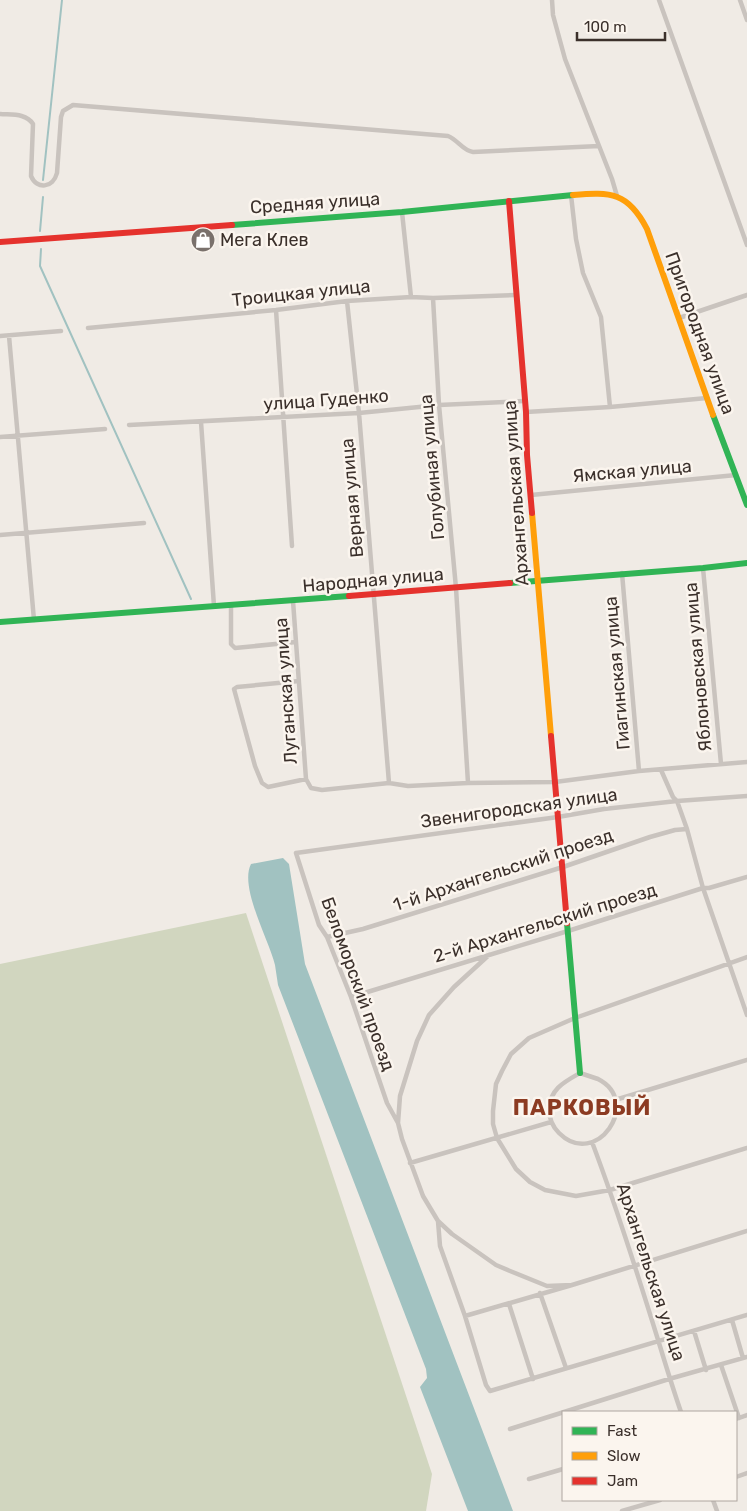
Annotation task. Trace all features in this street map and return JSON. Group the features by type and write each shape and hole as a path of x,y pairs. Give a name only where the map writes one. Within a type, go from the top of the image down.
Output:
{"street":[{"path":"552,0 553,15 565,59 617,196"},
{"path":"659,0 747,245"},
{"path":"740,0 747,20"},
{"path":"0,114 25,116 33,124 31,176 39,185 52,183 55,179 61,117 63,110 73,105 448,136 454,138 469,152 599,146"},
{"name":"Средняя улица","path":"0,242 402,212 596,193 617,196 630,202"},
{"path":"571,196 583,273 601,317 610,407"},
{"name":"Архангельская улица","path":"509,201 537,580 558,817"},
{"name":"Пригородная улица","path":"630,202 639,212 647,228 747,505"},
{"path":"402,212 411,297"},
{"name":"Троицкая улица","path":"88,328 276,310 347,301 411,297 516,295"},
{"path":"679,318 747,295"},
{"name":"Голубиная улица","path":"433,298 439,405 456,588 468,783"},
{"name":"Верная улица","path":"347,301 359,413 389,782"},
{"path":"276,310 292,546"},
{"path":"0,336 61,331"},
{"path":"9,336 34,620"},
{"path":"526,412 707,398"},
{"name":"улица Гуденко","path":"129,425 359,413 439,405 524,401"},
{"path":"201,422 214,606"},
{"path":"0,437 105,429"},
{"name":"Ямская улица","path":"531,495 736,476"},
{"path":"0,535 144,522"},
{"name":"Народная улица","path":"0,622 293,601 747,563"},
{"name":"Яблоновская улица","path":"703,568 721,764"},
{"name":"Гиагинская улица","path":"622,573 639,771"},
{"name":"Луганская улица","path":"293,601 306,779"},
{"path":"230,605 231,644 235,648 296,642"},
{"path":"299,681 237,687 234,689 255,766 262,783 268,787 306,779"},
{"name":"Звенигородская улица","path":"306,779 312,788 322,790 389,782 408,786 555,782 639,771 747,762"},
{"path":"661,770 672,797 677,801 703,888 747,1016"},
{"name":"Звенигородская улица","path":"296,853 604,809 747,796"},
{"path":"558,817 580,1073"},
{"name":"1-й Архангельский проезд","path":"327,937 363,929 563,867 650,837 686,829"},
{"name":"Беломорский проезд","path":"296,853 319,925 327,937 351,997 387,1103 398,1123 410,1163 423,1196 438,1221 452,1234 503,1268 547,1286 572,1285"},
{"name":"2-й Архангельский проезд","path":"351,997 703,888 747,877"},
{"name":"Беломорский проезд","path":"398,1123 400,1096 416,1041 429,1015 454,987 489,955"},
{"path":"747,957 575,1018 529,1038 511,1054 502,1071 496,1084 492,1110 497,1138 516,1170 530,1182 545,1190 576,1196 610,1190 747,1148"},
{"path":"615,1100 747,1060"},
{"path":"580,1073 598,1079 611,1092 615,1100 614,1121 601,1138 592,1142 568,1140 555,1129 551,1122 549,1104 552,1095 564,1082 580,1073"},
{"path":"410,1163 551,1122"},
{"name":"Архангельская улица","path":"592,1142 610,1190 681,1411"},
{"name":"Беломорский проезд","path":"438,1221 440,1246 465,1316 486,1385 490,1391 533,1379"},
{"path":"465,1316 747,1231"},
{"path":"540,1293 566,1368"},
{"path":"509,1304 533,1379 747,1315"},
{"path":"567,1411 745,1357 732,1320"},
{"path":"694,1331 706,1370"},
{"path":"721,1365 735,1411"},
{"path":"510,1429 562,1413"},
{"path":"737,1418 747,1415"},
{"path":"529,1479 562,1469"},
{"path":"622,1511 657,1501"}],"green space":[{"path":"246,913 432,1474 426,1511 0,1511 0,964"}],"water":[{"path":"283,858 289,864 305,964 513,1511 468,1511 420,1387 427,1378 426,1369 278,985 272,954 256,914 248,874 251,864"}],"waterway":[{"path":"43,180 62,0"},
{"path":"40,231 43,197"},
{"path":"41,249 40,266 191,599"}],"traffic: fast":[{"path":"232,225 402,212 573,195"},
{"path":"713,415 747,505"},
{"path":"510,583 747,563"},
{"path":"0,622 349,596"},
{"path":"567,923 580,1073"}],"traffic: slow":[{"path":"573,195 598,194 617,197 625,201 640,217 647,229 713,415"},
{"path":"532,513 551,736"}],"traffic: jam":[{"path":"509,201 532,513"},
{"path":"0,242 232,225"},
{"path":"349,596 510,583"},
{"path":"551,736 567,923"}],"place":[{"name":"Мега Клев","path":"203,240"}],"district":[{"name":"ПАРКОВЫЙ","path":"582,1107"}]}
